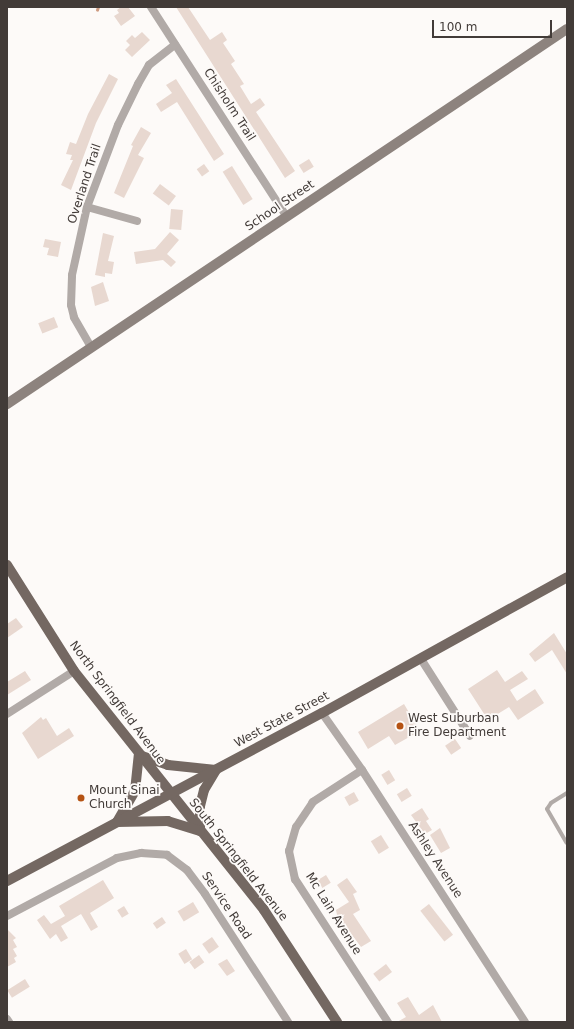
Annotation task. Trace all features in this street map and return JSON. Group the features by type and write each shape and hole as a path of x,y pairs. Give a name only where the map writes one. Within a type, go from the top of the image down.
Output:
{"main road":[{"name":"School Street","path":"7,404 567,29"},
{"name":"North Springfield Avenue","path":"7,565 74,671 170,794"},
{"name":"West State Street","path":"7,881 322,713 567,577"},
{"path":"140,755 168,765 216,770 204,790 200,806 200,831 168,821 117,822 135,791 140,755"},
{"name":"South Springfield Avenue","path":"170,794 264,910 337,1022"}],"street":[{"name":"Chisholm Trail","path":"151,7 287,217"},
{"name":"Overland Trail","path":"91,347 74,317 72,305 72,275 87,207 118,125 138,84 149,65 175,45"},
{"path":"87,207 137,221"},
{"path":"421,659 470,736"},
{"path":"7,714 74,671"},
{"name":"Ashley Avenue","path":"322,713 362,770 526,1022"},
{"name":"Mc Lain Avenue","path":"362,770 313,802 296,827 289,851 295,879 388,1022"},
{"name":"Service Road","path":"7,916 117,858 141,854 167,855 187,870 205,894 288,1022"},
{"path":"7,1018 9,1022"}],"lane":[{"path":"567,793 551,803 547,809 567,843"}],"building":[{"path":"121,7 128,7 135,16 121,26 114,16 119,13 117,10"},
{"path":"176,7 188,7 210,40 222,32 227,40 223,43 235,61 231,64 244,84 240,86 251,104 260,98 265,105 256,112 295,171 285,178"},
{"path":"142,32 150,40 132,57 125,50 130,45 126,41 132,35 135,38"},
{"path":"109,74 118,79 96,123 71,190 61,185 73,160 70,160 72,155 66,154 70,142 76,144 88,114"},
{"path":"176,79 224,154 214,161 177,102 161,112 156,104 172,93 166,85"},
{"path":"141,127 151,133 138,155 144,158 124,198 114,193 133,146 131,145"},
{"path":"309,159 314,167 304,173 299,165"},
{"path":"204,164 209,171 202,177 197,169"},
{"path":"232,166 253,199 243,205 223,172"},
{"path":"160,184 176,196 169,206 153,194"},
{"path":"171,209 183,210 181,230 169,229"},
{"path":"170,232 179,240 167,254 176,262 171,267 163,260 136,264 134,252 155,249"},
{"path":"103,233 114,236 108,261 114,262 112,274 105,273 105,277 95,275"},
{"path":"45,239 61,242 58,257 47,255 49,248 43,247"},
{"path":"103,282 109,301 95,306 91,287"},
{"path":"54,317 58,327 42,334 38,323"},
{"path":"16,618 23,627 7,638 7,624"},
{"path":"554,633 567,654 567,674 552,650 535,662 529,654"},
{"path":"497,670 505,682 522,671 528,679 510,690 517,701 535,689 544,703 518,720 509,707 488,720 468,689"},
{"path":"25,671 31,680 7,695 7,682"},
{"name":"West Suburban Fire Department","path":"404,704 420,731 395,745 389,736 368,749 358,732"},
{"path":"41,717 43,720 46,718 57,736 69,728 74,736 38,759 22,733"},
{"path":"455,739 461,748 451,755 445,746"},
{"path":"389,770 395,780 387,785 381,775"},
{"path":"407,788 412,796 402,802 397,794"},
{"path":"354,792 359,801 349,806 344,797"},
{"path":"422,808 429,819 426,821 432,830 425,834 411,815"},
{"path":"440,828 450,848 441,853 430,835"},
{"path":"381,835 389,848 379,854 371,841"},
{"path":"326,875 331,883 322,888 318,880"},
{"path":"347,878 357,892 353,894 360,910 353,914 371,941 361,947 337,915 336,910 349,902 337,885"},
{"path":"103,880 114,898 90,913 98,927 91,931 81,914 61,926 68,938 61,942 56,934 50,939 37,920 44,915 51,924 65,916 59,906"},
{"path":"193,902 199,912 184,922 178,911"},
{"path":"429,904 453,935 444,942 420,911"},
{"path":"124,906 129,914 122,918 117,910"},
{"path":"162,917 166,923 157,929 153,923"},
{"path":"7,929 16,938 13,940 17,947 13,949 17,956 14,958 16,962 7,967"},
{"path":"212,937 219,947 209,954 202,944"},
{"path":"186,949 192,959 184,964 178,954"},
{"path":"199,955 204,962 195,969 189,962"},
{"path":"227,959 235,971 227,976 218,964"},
{"path":"386,964 392,972 379,982 373,974"},
{"path":"25,979 30,987 12,998 7,990"},
{"path":"408,997 419,1015 433,1005 442,1022 397,1022 406,1017 397,1003"}],"place":[{"name":"West Suburban Fire Department","path":"400,726"},
{"name":"Mount Sinai Church","path":"81,798"}]}
